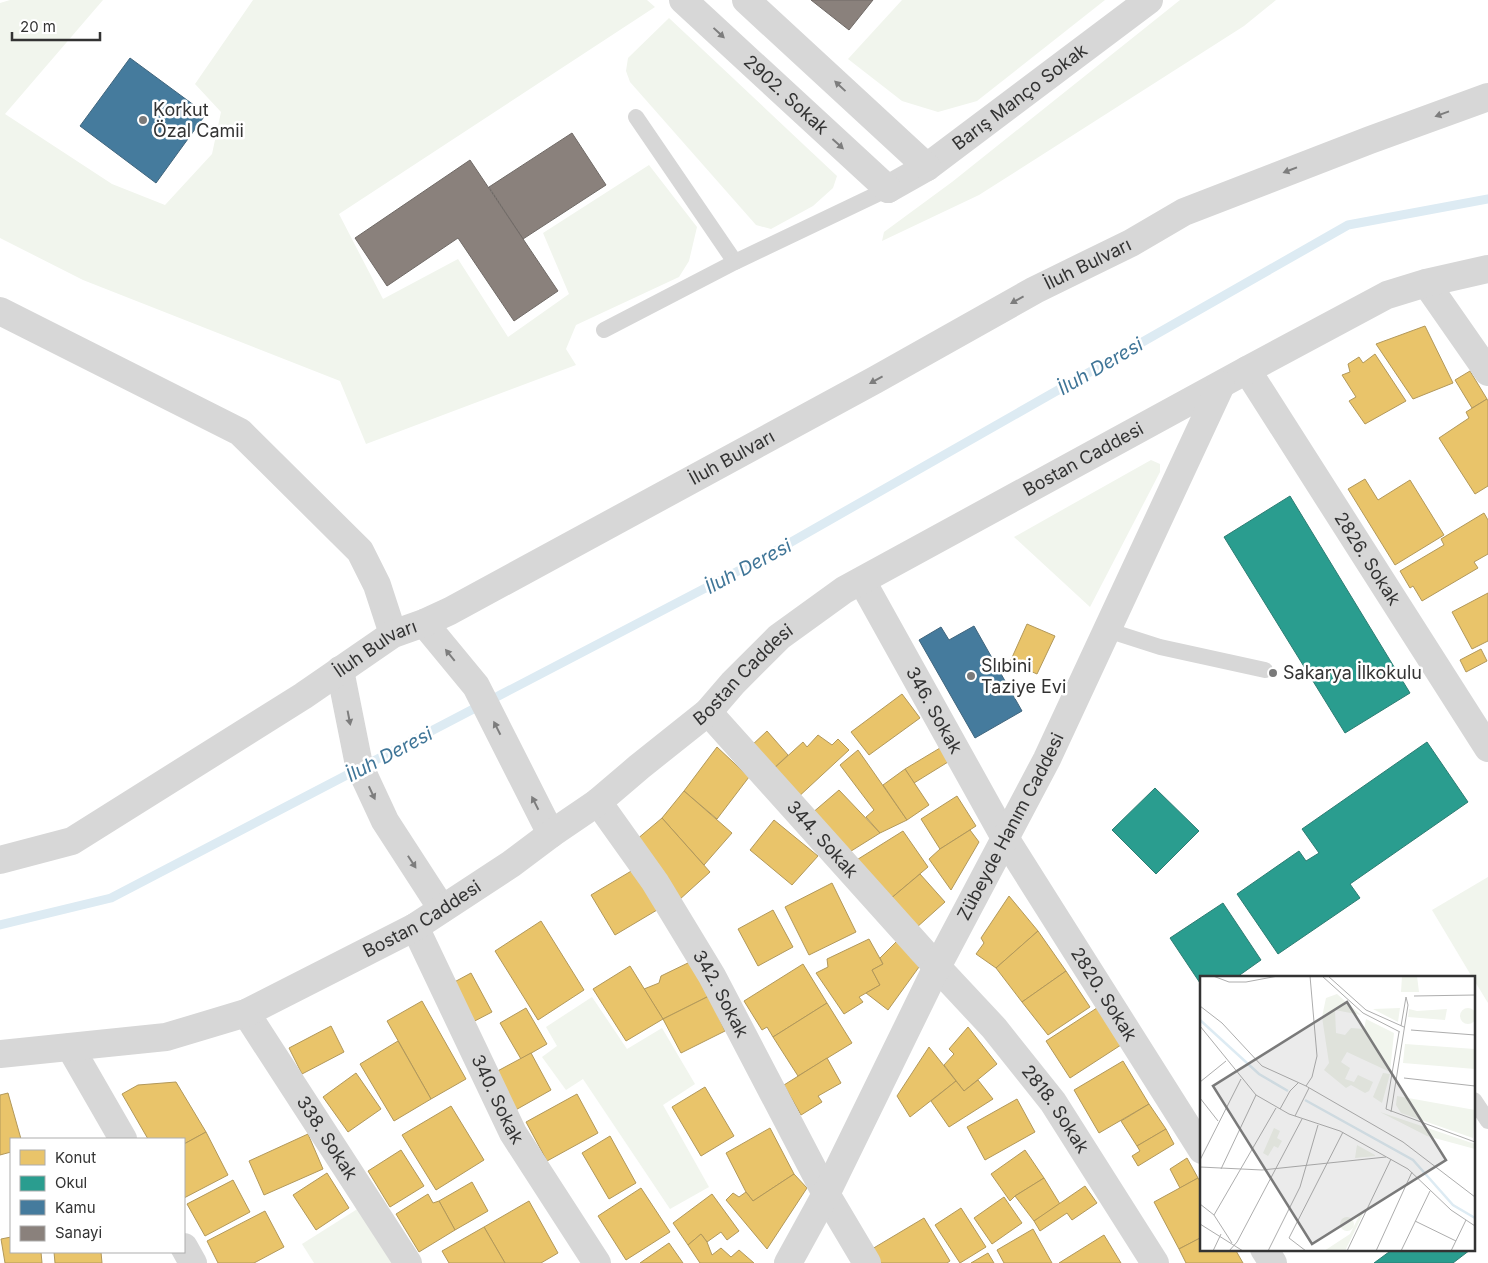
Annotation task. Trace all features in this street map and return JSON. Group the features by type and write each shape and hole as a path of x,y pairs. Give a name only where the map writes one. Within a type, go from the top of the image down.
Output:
{"street":[{"name":"2902. Sokak","path":"683,0 888,189"},
{"path":"746,0 927,167"},
{"name":"Barış Manço Sokak","path":"888,189 927,167 1149,0"},
{"name":"İluh Bulvarı","path":"0,860 72,841 303,696 393,634 450,611 866,385 1035,290 1130,242 1184,212 1370,140 1488,97"},
{"name":"Bostan Caddesi","path":"0,1054 166,1037 246,1013 415,927 511,864 598,802 708,712 779,637 844,590 1387,295 1426,283 1488,269"},
{"path":"1426,283 1488,372"},
{"path":"0,311 240,432 360,551 377,586 393,634"},
{"name":"2826. Sokak","path":"1247,370 1488,748"},
{"name":"Zübeyde Hanım Caddesi","path":"788,1263 826,1194 937,968 1047,759 1221,385"},
{"name":"346. Sokak","path":"862,581 1005,838"},
{"path":"424,623 476,686 551,834"},
{"path":"340,670 359,765 386,821 442,909"},
{"name":"344. Sokak","path":"708,712 937,968"},
{"name":"342. Sokak","path":"598,802 655,882 712,976 826,1194 867,1263"},
{"name":"2820. Sokak","path":"1005,838 1200,1147"},
{"name":"340. Sokak","path":"415,927 513,1133 597,1263"},
{"name":"2818. Sokak","path":"937,968 994,1028 1053,1102 1155,1263"},
{"name":"338. Sokak","path":"246,1013 408,1263"},
{"path":"70,1046 122,1138"},
{"path":"185,1249 193,1263"},
{"path":"1265,1250 1273,1263"}],"lane":[{"path":"636,117 735,262"},
{"path":"604,330 735,262 888,189"},
{"path":"1107,630 1160,647 1266,670"},
{"path":"1476,1103 1488,1121"}],"shaded area":[{"path":"10,0 103,0 5,114 112,184 165,205 212,154 221,112 195,84 253,0 647,0 655,7 339,214 383,299 458,259 508,337 569,294 543,233 649,165 697,227 689,261 679,277 576,325 566,349 576,365 366,444 340,381 83,280 0,238 0,3"},
{"path":"902,0 1105,0 977,101 938,112 902,101 848,59"},
{"path":"1180,0 1276,0 1244,26 979,195 882,241 884,232 952,182"},
{"path":"669,18 837,176 833,188 813,206 771,229 756,225 630,82 626,71 628,58"},
{"path":"1151,460 1160,464 1160,472 1090,607 1014,537"},
{"path":"1488,877 1488,1003 1476,983 1476,976 1471,976 1432,910"},
{"path":"592,997 627,1049 662,1028 695,1084 663,1105 709,1187 670,1209 583,1079 566,1090 542,1057 557,1046 546,1027"},
{"path":"359,1208 393,1263 314,1263 302,1244"}],"building: Konut":[{"path":"1425,326 1453,383 1413,399 1376,344"},
{"path":"1375,354 1406,401 1365,424 1349,401 1356,397 1342,375 1350,372 1348,364 1359,357 1363,363"},
{"path":"1470,371 1487,399 1472,408 1455,380"},
{"path":"1487,399 1488,486 1475,494 1439,438 1469,418 1466,412"},
{"path":"1365,479 1378,500 1410,480 1444,535 1395,565 1348,489"},
{"path":"1484,513 1488,520 1488,554 1474,562 1478,568 1422,601 1413,586 1410,588 1400,571 1444,545 1441,539"},
{"path":"1488,593 1488,641 1472,649 1452,612"},
{"path":"1027,624 1055,636 1037,674 1010,662"},
{"path":"1481,649 1487,661 1466,672 1460,660"},
{"path":"902,694 920,718 869,755 851,732"},
{"path":"767,731 788,755 770,772 750,747"},
{"path":"818,735 832,745 838,739 849,750 795,800 770,772 803,742 807,747"},
{"path":"717,747 749,777 717,819 684,791"},
{"path":"940,748 948,762 914,783 905,769"},
{"path":"858,750 907,820 880,833 866,817 874,810 840,765"},
{"path":"905,769 929,805 907,820 883,785"},
{"path":"839,790 880,833 848,853 811,814"},
{"path":"684,791 732,833 704,865 662,818"},
{"path":"957,796 976,826 940,849 921,819"},
{"path":"662,818 710,872 679,900 636,840"},
{"path":"774,820 818,856 792,885 750,850"},
{"path":"970,830 979,842 951,890 929,859 940,849"},
{"path":"903,831 928,867 889,900 855,861"},
{"path":"633,870 657,910 615,935 591,895"},
{"path":"920,874 945,902 916,928 889,900"},
{"path":"832,883 856,932 809,955 785,907"},
{"path":"1009,896 1038,931 996,968 976,954 984,943 981,938"},
{"path":"773,910 793,947 758,966 738,929"},
{"path":"541,921 584,990 538,1020 495,951"},
{"path":"1038,931 1066,971 1022,1002 996,968"},
{"path":"869,939 883,964 872,970 880,985 859,997 863,1002 844,1014 816,973 828,967 827,959"},
{"path":"897,941 919,967 888,1010 866,993 880,985 872,970 883,964 880,958"},
{"path":"692,961 709,996 663,1019 644,989 659,983 661,976"},
{"path":"803,964 827,1003 773,1037 767,1027 762,1030 744,1001"},
{"path":"630,966 663,1019 626,1041 593,989"},
{"path":"1066,971 1090,1007 1048,1035 1022,1002"},
{"path":"471,973 492,1012 467,1025 447,986"},
{"path":"709,996 725,1031 681,1053 663,1019"},
{"path":"422,1001 466,1079 431,1099 387,1021"},
{"path":"827,1003 852,1043 798,1076 773,1037"},
{"path":"1100,1006 1124,1043 1070,1078 1046,1041"},
{"path":"526,1008 547,1044 521,1059 500,1023"},
{"path":"331,1026 344,1052 302,1074 289,1048"},
{"path":"968,1027 997,1064 964,1091 944,1065 954,1054 949,1049"},
{"path":"398,1041 431,1099 394,1121 360,1064"},
{"path":"929,1047 956,1081 910,1117 897,1096"},
{"path":"531,1053 551,1090 512,1112 492,1074"},
{"path":"827,1058 841,1083 818,1096 822,1102 801,1115 784,1085"},
{"path":"1123,1061 1149,1104 1099,1133 1074,1090"},
{"path":"356,1073 381,1109 348,1132 323,1097"},
{"path":"978,1080 993,1099 949,1127 931,1101 956,1081 964,1091"},
{"path":"176,1082 206,1132 185,1143 185,1138 147,1138 122,1094 138,1085"},
{"path":"705,1087 734,1136 701,1156 672,1107"},
{"path":"8,1093 21,1138 10,1138 10,1152 0,1155 0,1095"},
{"path":"577,1094 598,1133 547,1161 526,1122"},
{"path":"1017,1099 1035,1132 985,1160 967,1127"},
{"path":"1149,1104 1166,1129 1137,1146 1121,1121"},
{"path":"451,1106 484,1160 436,1190 402,1135"},
{"path":"770,1128 794,1174 753,1201 746,1192 726,1153"},
{"path":"1166,1129 1174,1144 1138,1166 1132,1156 1140,1151 1137,1146"},
{"path":"206,1132 228,1175 185,1197 185,1143"},
{"path":"308,1134 323,1169 264,1195 249,1161"},
{"path":"610,1136 636,1183 609,1199 582,1153"},
{"path":"401,1150 424,1186 390,1207 368,1171"},
{"path":"1025,1150 1044,1178 1010,1201 991,1174"},
{"path":"1187,1158 1198,1178 1180,1188 1170,1169"},
{"path":"327,1173 349,1208 316,1230 293,1195"},
{"path":"794,1174 807,1188 767,1249 726,1200 733,1193 739,1197 746,1192 753,1201"},
{"path":"1044,1178 1060,1204 1034,1221 1015,1196"},
{"path":"1198,1178 1200,1182 1200,1238 1179,1249 1154,1202"},
{"path":"233,1180 250,1212 205,1236 187,1204"},
{"path":"472,1182 488,1211 455,1230 439,1201"},
{"path":"1085,1186 1097,1203 1072,1220 1067,1213 1040,1231 1034,1221"},
{"path":"641,1188 670,1232 626,1260 598,1216"},
{"path":"428,1194 433,1203 439,1201 455,1230 419,1252 396,1214"},
{"path":"712,1194 739,1231 727,1240 721,1232 707,1242 701,1234 688,1245 673,1223"},
{"path":"1004,1197 1022,1223 992,1244 974,1218"},
{"path":"529,1201 558,1253 541,1263 505,1263 484,1227"},
{"path":"961,1208 986,1247 960,1263 935,1225"},
{"path":"265,1211 284,1247 254,1263 218,1263 207,1241"},
{"path":"924,1218 950,1261 947,1263 880,1263 872,1249"},
{"path":"484,1227 505,1263 449,1263 442,1251"},
{"path":"1033,1229 1052,1263 1004,1263 997,1250"},
{"path":"701,1234 707,1242 712,1255 721,1248 731,1257 739,1250 754,1263 700,1263 688,1245"},
{"path":"1104,1235 1121,1263 1059,1263"},
{"path":"10,1237 10,1253 41,1253 42,1263 5,1263 1,1239"},
{"path":"1200,1238 1200,1250 1236,1250 1243,1263 1186,1263 1179,1249"},
{"path":"669,1243 683,1263 640,1263"},
{"path":"54,1253 101,1253 102,1263 55,1263"},
{"path":"988,1253 994,1263 971,1263"}],"building: Okul":[{"path":"1290,496 1410,693 1345,733 1224,537"},
{"path":"1427,742 1468,802 1350,884 1360,898 1278,954 1237,894 1299,851 1306,861 1319,853 1302,829"},
{"path":"1155,788 1199,831 1156,874 1112,830"},
{"path":"1223,903 1261,960 1238,976 1200,976 1200,983 1170,938"},
{"path":"1392,1250 1470,1250 1453,1263 1374,1263"}],"building: Kamu":[{"name":"Korkut Özal Camii","path":"130,58 206,114 156,183 80,126"},
{"name":"Slıbini Taziye Evi","path":"974,626 1022,711 975,738 919,640 941,627 949,640"}],"building: Sanayi":[{"path":"811,0 873,0 849,30"},
{"path":"572,133 606,185 523,239 489,187"},
{"path":"470,160 558,291 514,321 458,238 387,286 355,238"}],"waterway":[{"name":"İluh Deresi","path":"0,925 111,898 763,558 1348,225 1488,199"}],"place":[{"name":"Korkut Özal Camii","path":"143,120"},
{"name":"Sakarya İlkokulu","path":"1273,673"},
{"name":"Slıbini Taziye Evi","path":"971,676"}]}
